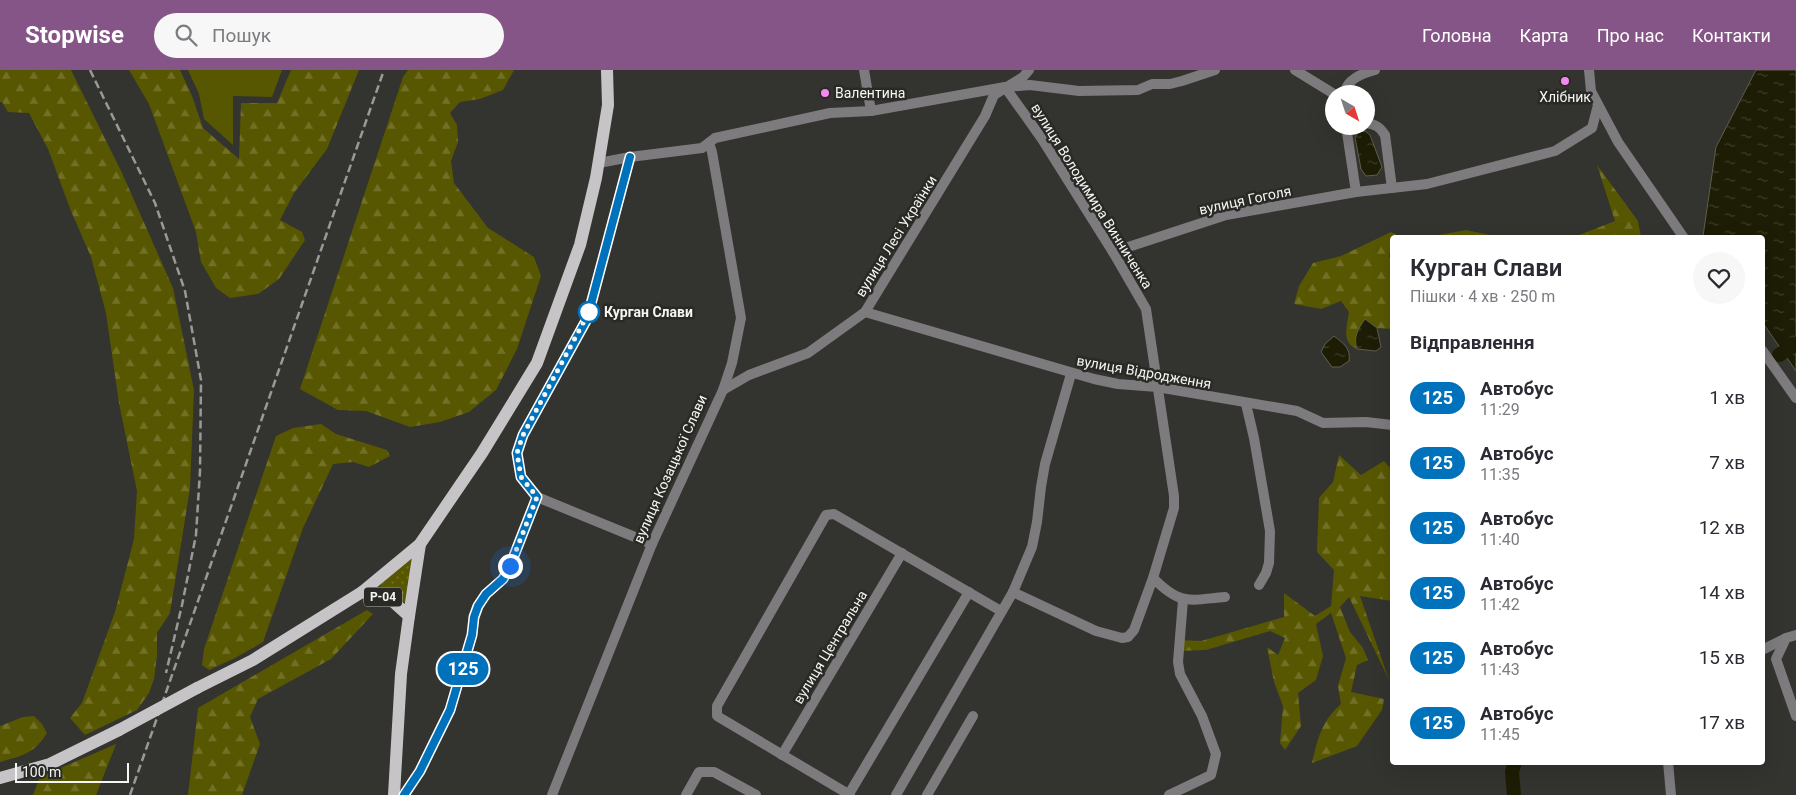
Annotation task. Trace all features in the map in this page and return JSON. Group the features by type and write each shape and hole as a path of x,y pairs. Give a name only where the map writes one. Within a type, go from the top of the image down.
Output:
{"main road":[{"path":"362,592 420,544 482,452 537,363 580,245 599,163 608,104 606,70"},
{"path":"409,616 420,544"},
{"name":"Р-04","path":"0,778 50,764 119,730 253,660 362,592 389,598 409,616 401,674 394,795"}],"street":[{"path":"864,70 871,111"},
{"name":"вулиця Лесі Українки","path":"723,390 749,375 808,354 865,312 985,116 994,95 1023,77 1028,70"},
{"path":"599,163 702,148 715,138 830,113 871,111 1005,87 1030,85 1078,91 1138,90 1152,84 1170,84 1182,81 1215,70"},
{"path":"1295,70 1325,88"},
{"path":"1349,85 1351,81 1361,74 1375,70"},
{"path":"1589,70 1592,90 1598,106 1618,142 1682,235"},
{"name":"вулиця Володимира Винниченка","path":"1005,87 1042,139 1146,308 1173,486 1174,508 1153,578 1134,630 1128,637 1122,638 1096,631 1013,592"},
{"name":"вулиця Гоголя","path":"1113,252 1226,215 1356,192 1427,184 1555,151 1592,128 1598,106"},
{"path":"1375,125 1385,135 1392,188"},
{"path":"1349,135 1356,192"},
{"name":"вулиця Козацької Слави","path":"552,795 652,544 723,390 732,363 741,318 709,143"},
{"path":"630,157 587,319 523,435 517,453 521,477 537,497 652,544"},
{"name":"вулиця Відродження","path":"865,312 1071,374 1118,384 1157,388 1297,411 1323,423 1366,422 1390,425"},
{"path":"1765,354 1796,398"},
{"path":"732,363 749,375"},
{"path":"896,795 1013,592 1032,547 1045,464 1071,374"},
{"path":"1246,404 1254,438 1270,531 1269,563 1259,585"},
{"path":"404,795 420,771 450,710 472,635 474,617 478,606 486,594 503,579 537,497"},
{"path":"968,592 849,795 717,716 717,706 826,515 834,514 968,592 1003,609"},
{"name":"вулиця Центральна","path":"782,755 902,553"},
{"path":"1153,578 1162,587 1183,600 1225,597"},
{"path":"1169,795 1211,775 1216,754 1202,716 1180,674 1178,662 1183,600"},
{"path":"1765,649 1791,637"},
{"path":"1791,637 1776,659 1796,716"},
{"path":"927,795 973,716"},
{"path":"1668,765 1671,795"},
{"path":"686,795 699,772 714,772 756,795"}],"green space":[{"path":"0,70 71,70 122,173 173,288 194,390 190,488 170,613 157,633 154,679 149,693 137,710 85,735 70,718 82,703 115,612 134,539 137,491 119,403 106,313 91,257 71,211 48,149 29,113 8,112 2,102 0,102"},
{"path":"129,70 180,70 192,96 203,128 239,159 241,103 277,103 291,70 359,70 327,149 294,193 280,220 302,232 305,240 279,279 258,294 230,298 216,288 201,262 196,232 149,104"},
{"path":"188,70 282,70 272,97 233,96 233,145 204,119 199,94"},
{"path":"408,70 514,70 503,90 480,99 460,102 450,113 457,125 458,142 451,161 454,183 488,228 534,257 541,276 517,349 496,390 469,412 440,422 410,427 366,411 338,410 300,389 403,77"},
{"path":"1597,165 1638,221 1641,235 1579,235 1615,221"},
{"path":"1466,230 1490,235 1438,235"},
{"path":"1391,232 1397,235 1390,235 1390,329 1377,328 1365,319 1355,342 1357,349 1349,343 1347,338 1346,328 1349,312 1341,301 1321,309 1294,304 1299,286 1313,263 1341,256"},
{"path":"321,424 336,434 387,450 390,456 369,467 353,462 333,464 303,528 263,642 209,670 202,665 204,649 276,436 293,428"},
{"path":"1339,455 1361,475 1384,461 1390,468 1390,601 1360,596 1389,680 1349,597 1340,607 1350,632 1363,648 1368,660 1357,665 1351,692 1384,699 1382,710 1357,746 1312,763 1325,724 1341,704 1338,686 1346,658 1331,613 1316,624 1323,656 1316,680 1298,693 1301,726 1285,750 1280,743 1283,706 1274,682 1267,647 1278,655 1285,638 1270,631 1206,650 1179,651 1180,640 1201,641 1284,617 1284,593 1315,616 1331,606 1334,570 1317,552 1319,498 1333,482"},
{"path":"412,556 407,605 394,592 379,586"},
{"path":"367,610 373,614 331,659 258,699 250,717 260,744 242,795 188,795 198,708"},
{"path":"34,716 47,733 42,740 27,753 0,762 0,726 23,717"},
{"path":"116,744 96,795 33,795 40,777"}],"water":[{"path":"1756,70 1796,70 1796,371 1765,326 1765,235 1703,235 1716,147"},
{"path":"1357,135 1370,135 1382,167 1377,175 1366,176 1361,169 1355,137"},
{"path":"1365,319 1377,328 1381,347 1376,351 1357,349 1357,333"},
{"path":"1334,336 1346,346 1349,353 1349,361 1340,367 1332,367 1321,352 1325,344"}],"waterway":[{"path":"1779,355 1796,344"},
{"path":"1514,765 1512,772 1514,795"}],"railway":[{"path":"90,70 155,203 185,291 201,380 200,471 196,535 166,673"},
{"path":"130,795 384,70"}],"bus line":[{"name":"125","path":"404,795 420,771 450,710 460,682 478,606 486,594 503,579 537,497 521,477 517,453 523,435 587,319 630,157"}],"place":[{"name":"Хлібник","path":"1565,81"},
{"name":"Валентина","path":"825,93"},
{"name":"Курган Слави","path":"589,312"}],"route":[{"path":"510,566 537,497 521,477 517,453 523,435 587,319 589,312"}]}
